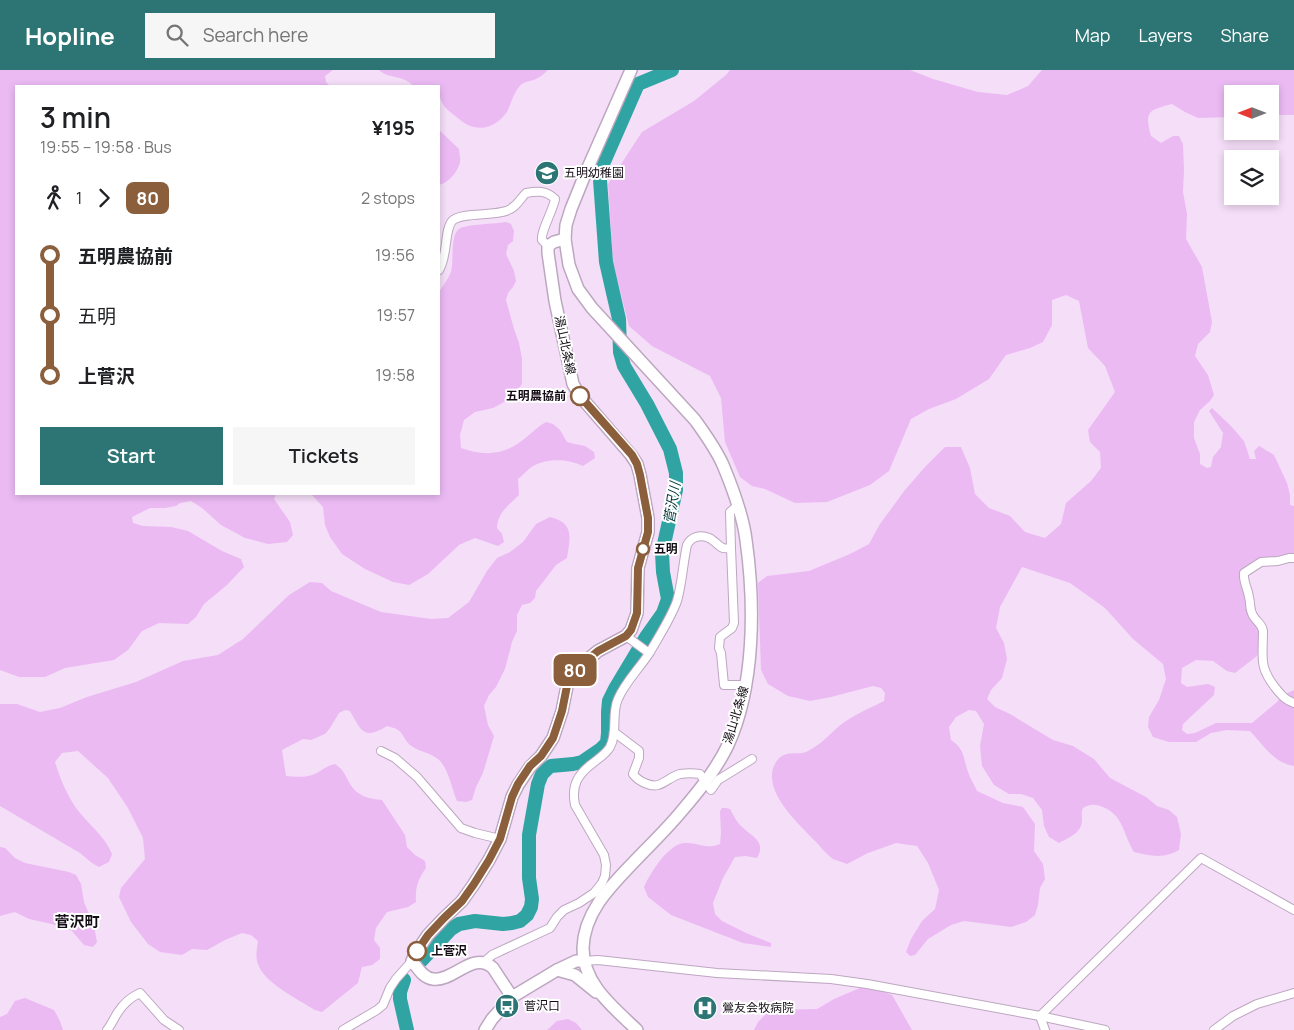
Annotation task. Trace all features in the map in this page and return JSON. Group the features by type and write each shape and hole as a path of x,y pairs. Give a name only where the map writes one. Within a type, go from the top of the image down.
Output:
{"main road":[{"name":"湯山北条線","path":"602,996 591,980 584,961 584,936 592,914 608,889 680,812 705,782 720,759 728,744 740,710 746,685 750,642 750,592 746,539 738,505 722,463 710,440 695,420 592,308 578,289 569,265 565,239 566,225 571,209 631,70"},
{"path":"548,246 565,239"},
{"name":"湯山北条線","path":"548,246 555,301 573,384 580,396 632,455 640,475 648,518 648,532 638,568 637,613 630,639"},
{"path":"512,997 493,968 488,964 473,964 442,978 433,979 421,972 412,961 428,935 462,901 500,839 512,797 518,784 553,738 562,711 568,681 576,669 598,651 630,639"},
{"path":"484,1030 512,997 557,970 576,961 584,961"},
{"name":"湯山北条線","path":"557,970 575,975 602,996 637,1030"}],"street":[{"path":"440,269 452,221 458,217 506,211 516,206 526,193 535,191 550,194 555,199 542,234 542,240 548,246"},
{"path":"738,505 730,512 734,623 732,628 720,637 719,648 724,685 746,685"},
{"path":"483,963 492,955 550,928 556,917 564,910 594,893 602,883 606,865 604,855 574,805 573,789 581,774 588,766 605,754 610,746 614,732 615,708 618,698 677,601 687,545 690,540 694,537 702,536 709,538 724,548 731,548"},
{"path":"1294,558 1262,562 1247,570 1244,573 1243,579 1251,611 1262,626 1262,660 1265,672 1272,685 1286,700 1294,703"},
{"path":"630,639 647,652"},
{"path":"614,732 639,751 634,774 642,782 658,785 670,778 688,773 700,774 711,790 718,780 752,759"},
{"path":"381,750 417,777 461,828 500,839"},
{"path":"1040,1016 1201,858 1294,910"},
{"path":"584,961 598,960 717,972 831,979 1040,1016 1105,1030"},
{"path":"343,1030 383,1006 390,988 412,961"},
{"path":"107,1030 112,1025 124,1003 140,993 164,1020 179,1030"},
{"path":"1214,1030 1233,1016 1257,1004 1294,993"},
{"path":"1040,1016 1045,1030"}],"shaded area":[{"path":"0,70 333,70 325,76 326,82 329,85 15,85 15,495 276,495 274,499 290,522 293,535 287,542 268,544 245,538 221,525 191,501 165,508 150,508 132,517 133,523 143,526 171,527 188,531 222,551 241,559 244,567 227,585 204,604 196,617 188,624 159,623 142,631 128,650 114,660 65,668 45,677 19,677 0,670"},
{"path":"379,70 548,70 538,78 521,85 515,93 507,112 493,125 479,128 466,124 447,109 441,100 440,85 412,85 406,80"},
{"path":"730,70 910,70 978,92 1007,95 1028,86 1042,70 1294,70 1294,115 1279,115 1279,85 1224,85 1224,117 1198,118 1172,104 1153,110 1148,121 1151,136 1161,143 1173,136 1179,136 1183,144 1183,192 1187,214 1186,239 1202,267 1212,322 1210,332 1198,344 1195,356 1208,375 1214,395 1200,410 1194,422 1194,438 1200,454 1200,464 1207,468 1211,467 1213,457 1221,447 1223,433 1209,411 1212,408 1244,441 1250,459 1256,459 1254,451 1259,446 1274,455 1287,483 1290,505 1294,506 1294,553 1258,561 1246,567 1243,582 1262,636 1257,656 1235,673 1227,671 1213,661 1196,660 1182,668 1181,683 1187,687 1208,684 1215,687 1214,695 1183,724 1182,730 1187,734 1195,733 1216,723 1252,723 1283,695 1294,690 1294,766 1275,757 1250,731 1227,730 1211,733 1196,742 1169,742 1153,737 1148,727 1149,717 1159,700 1166,679 1163,664 1133,639 1105,608 1070,583 1022,567 1000,607 996,628 1004,643 1007,659 1002,678 991,690 987,699 995,707 1053,740 1073,746 1094,759 1110,778 1146,797 1157,806 1169,810 1177,817 1181,834 1179,850 1162,856 1134,852 1115,815 1103,807 1095,805 1083,808 1081,825 1077,832 1059,843 1049,837 1044,826 1042,810 1033,798 1021,794 1009,794 994,785 982,766 980,746 984,724 976,711 969,710 956,717 949,727 951,740 961,750 977,791 1003,803 1023,807 1035,824 1034,851 1043,864 1045,879 1040,888 1035,915 1026,922 1011,927 964,921 951,925 928,939 915,955 910,956 906,952 911,939 922,921 935,909 939,890 928,863 917,846 896,843 868,853 847,864 835,860 825,852 791,815 777,795 773,784 772,774 775,764 779,759 787,754 804,753 812,749 848,719 884,701 885,693 881,688 873,686 810,701 788,696 768,684 761,670 758,583 767,576 809,571 869,544 880,524 905,490 945,447 961,447 970,468 975,494 989,508 1010,516 1025,532 1045,538 1061,524 1066,503 1091,481 1101,468 1100,452 1090,442 1088,430 1115,392 1105,366 1088,348 1079,301 1066,295 1052,300 1052,325 1043,342 1006,355 989,379 956,399 929,409 911,419 889,471 870,485 827,502 795,503 765,489 752,486 740,477 725,442 721,398 710,376 652,346 629,326 613,263 608,184 642,132 694,101"},
{"path":"440,131 459,149 459,166 446,182 440,185"},
{"path":"506,222 511,224 514,231 513,241 508,245 506,254 514,271 516,281 506,300 519,343 522,359 522,384 510,399 493,408 475,412 464,420 460,435 461,448 473,452 500,452 512,447 546,422 553,424 560,430 567,442 585,446 594,452 595,458 583,466 558,460 539,463 533,466 518,479 519,495 499,518 497,528 502,534 504,542 498,546 475,538 459,545 428,574 409,585 393,582 365,569 342,554 330,537 325,525 323,507 312,495 440,495 440,290 451,272 453,242 456,232 463,227"},
{"path":"550,517 564,523 567,527 570,538 567,558 556,565 536,591 535,598 530,603 522,605 517,615 517,631 505,669 484,706 488,725 494,736 483,773 472,800 466,802 457,801 447,773 438,759 410,745 400,731 387,726 373,733 368,733 360,728 350,711 345,710 339,713 325,734 311,740 303,739 282,750 286,776 310,776 335,764 356,791 368,798 382,800 405,835 407,847 425,861 426,868 418,884 416,902 408,907 387,912 376,928 374,940 380,948 380,959 372,965 362,967 358,983 322,1012 291,996 274,984 261,971 256,952 258,941 251,935 242,933 207,950 192,949 182,955 160,952 148,944 131,922 119,897 121,888 145,859 143,838 128,808 108,778 78,751 62,753 55,762 72,802 109,847 112,854 109,862 99,867 80,853 0,806 0,704 17,704 40,712 60,708 87,697 136,682 183,661 218,655 243,639 289,595 310,582 322,583 331,591 381,612 431,619 448,618 469,602 497,558 510,552 523,542 536,524"},
{"path":"722,808 730,809 741,826 756,839 759,843 760,852 757,858 735,857 723,878 713,903 715,914 722,921 771,943 771,947 743,943 671,915 648,897 644,887 661,860 679,844 690,843 715,846 720,844 720,811"},
{"path":"0,847 5,848 15,858 25,863 76,875 81,884 84,902 94,926 97,942 93,947 84,945 72,931 52,924 29,919 15,912 0,916"},
{"path":"860,988 873,988 892,995 912,1030 754,1030 758,1022 770,1010 817,1009 834,999"},
{"path":"25,998 54,1010 63,1030 0,1030 0,1017 7,1014 15,1001"},
{"path":"568,1019 576,1023 582,1030 547,1030 557,1021"}],"waterway":[{"name":"菅沢川","path":"421,961 451,929 459,924 475,921 512,923 520,921 527,915 532,899 529,878 529,835 538,784 542,774 551,766 582,762 607,743 609,701 646,637 663,613 668,599 662,553 676,490 676,473 670,449 647,404 624,366 620,352 619,319 606,262 600,180 603,164 638,84 672,70"},
{"name":"菅沢川","path":"404,980 400,999 407,1030"}],"bus line":[{"name":"80","path":"417,951 428,935 462,901 489,860 500,839 512,797 518,784 553,738 562,711 568,681 576,669 598,651 626,636 631,630 637,613 638,568 648,532 648,518 640,475 632,455 580,396"}],"place":[{"name":"五明幼稚園","path":"547,173"},
{"name":"五明農協前","path":"580,396"},
{"name":"五明","path":"643,549"},
{"name":"上菅沢","path":"417,951"},
{"name":"菅沢口","path":"507,1006"},
{"name":"鶯友会牧病院","path":"705,1008"}],"district":[{"name":"菅沢町","path":"77,922"}]}
